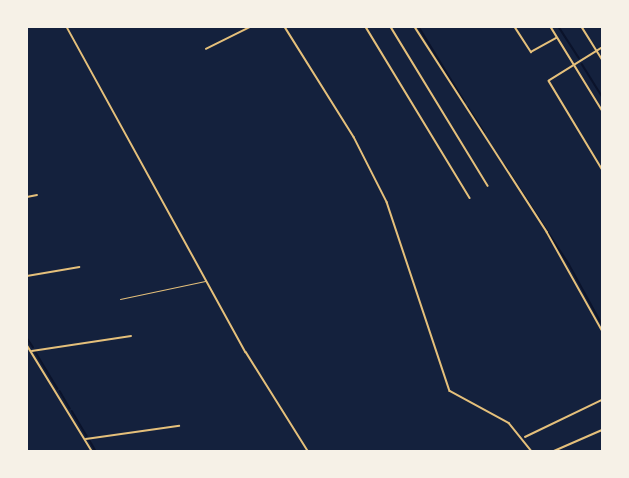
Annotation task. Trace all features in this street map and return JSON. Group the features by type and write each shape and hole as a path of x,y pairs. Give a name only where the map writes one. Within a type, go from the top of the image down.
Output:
{"street":[{"path":"67,27 267,388 308,451"},
{"path":"206,49 250,27"},
{"path":"285,27 354,137 382,190 450,391 509,423 532,451"},
{"path":"366,27 470,198"},
{"path":"391,27 488,186"},
{"path":"416,27 547,232 602,329"},
{"path":"515,27 531,52 557,38"},
{"path":"551,27 602,110"},
{"path":"582,27 602,59"},
{"path":"602,48 549,83 602,169"},
{"path":"27,197 37,195"},
{"path":"27,276 79,267"},
{"path":"31,351 131,336"},
{"path":"27,345 92,451"},
{"path":"523,438 602,400"},
{"path":"85,439 179,426"},
{"path":"554,451 602,430"}],"lane":[{"path":"120,299 207,280"}],"waterway":[{"path":"419,27 465,102"},
{"path":"559,27 579,58"},
{"path":"582,64 602,96"},
{"path":"468,107 484,132"},
{"path":"504,164 569,264 602,324"},
{"path":"27,338 33,347"},
{"path":"35,351 58,389"},
{"path":"60,391 70,408"},
{"path":"72,411 87,436"},
{"path":"89,439 96,451"}]}
